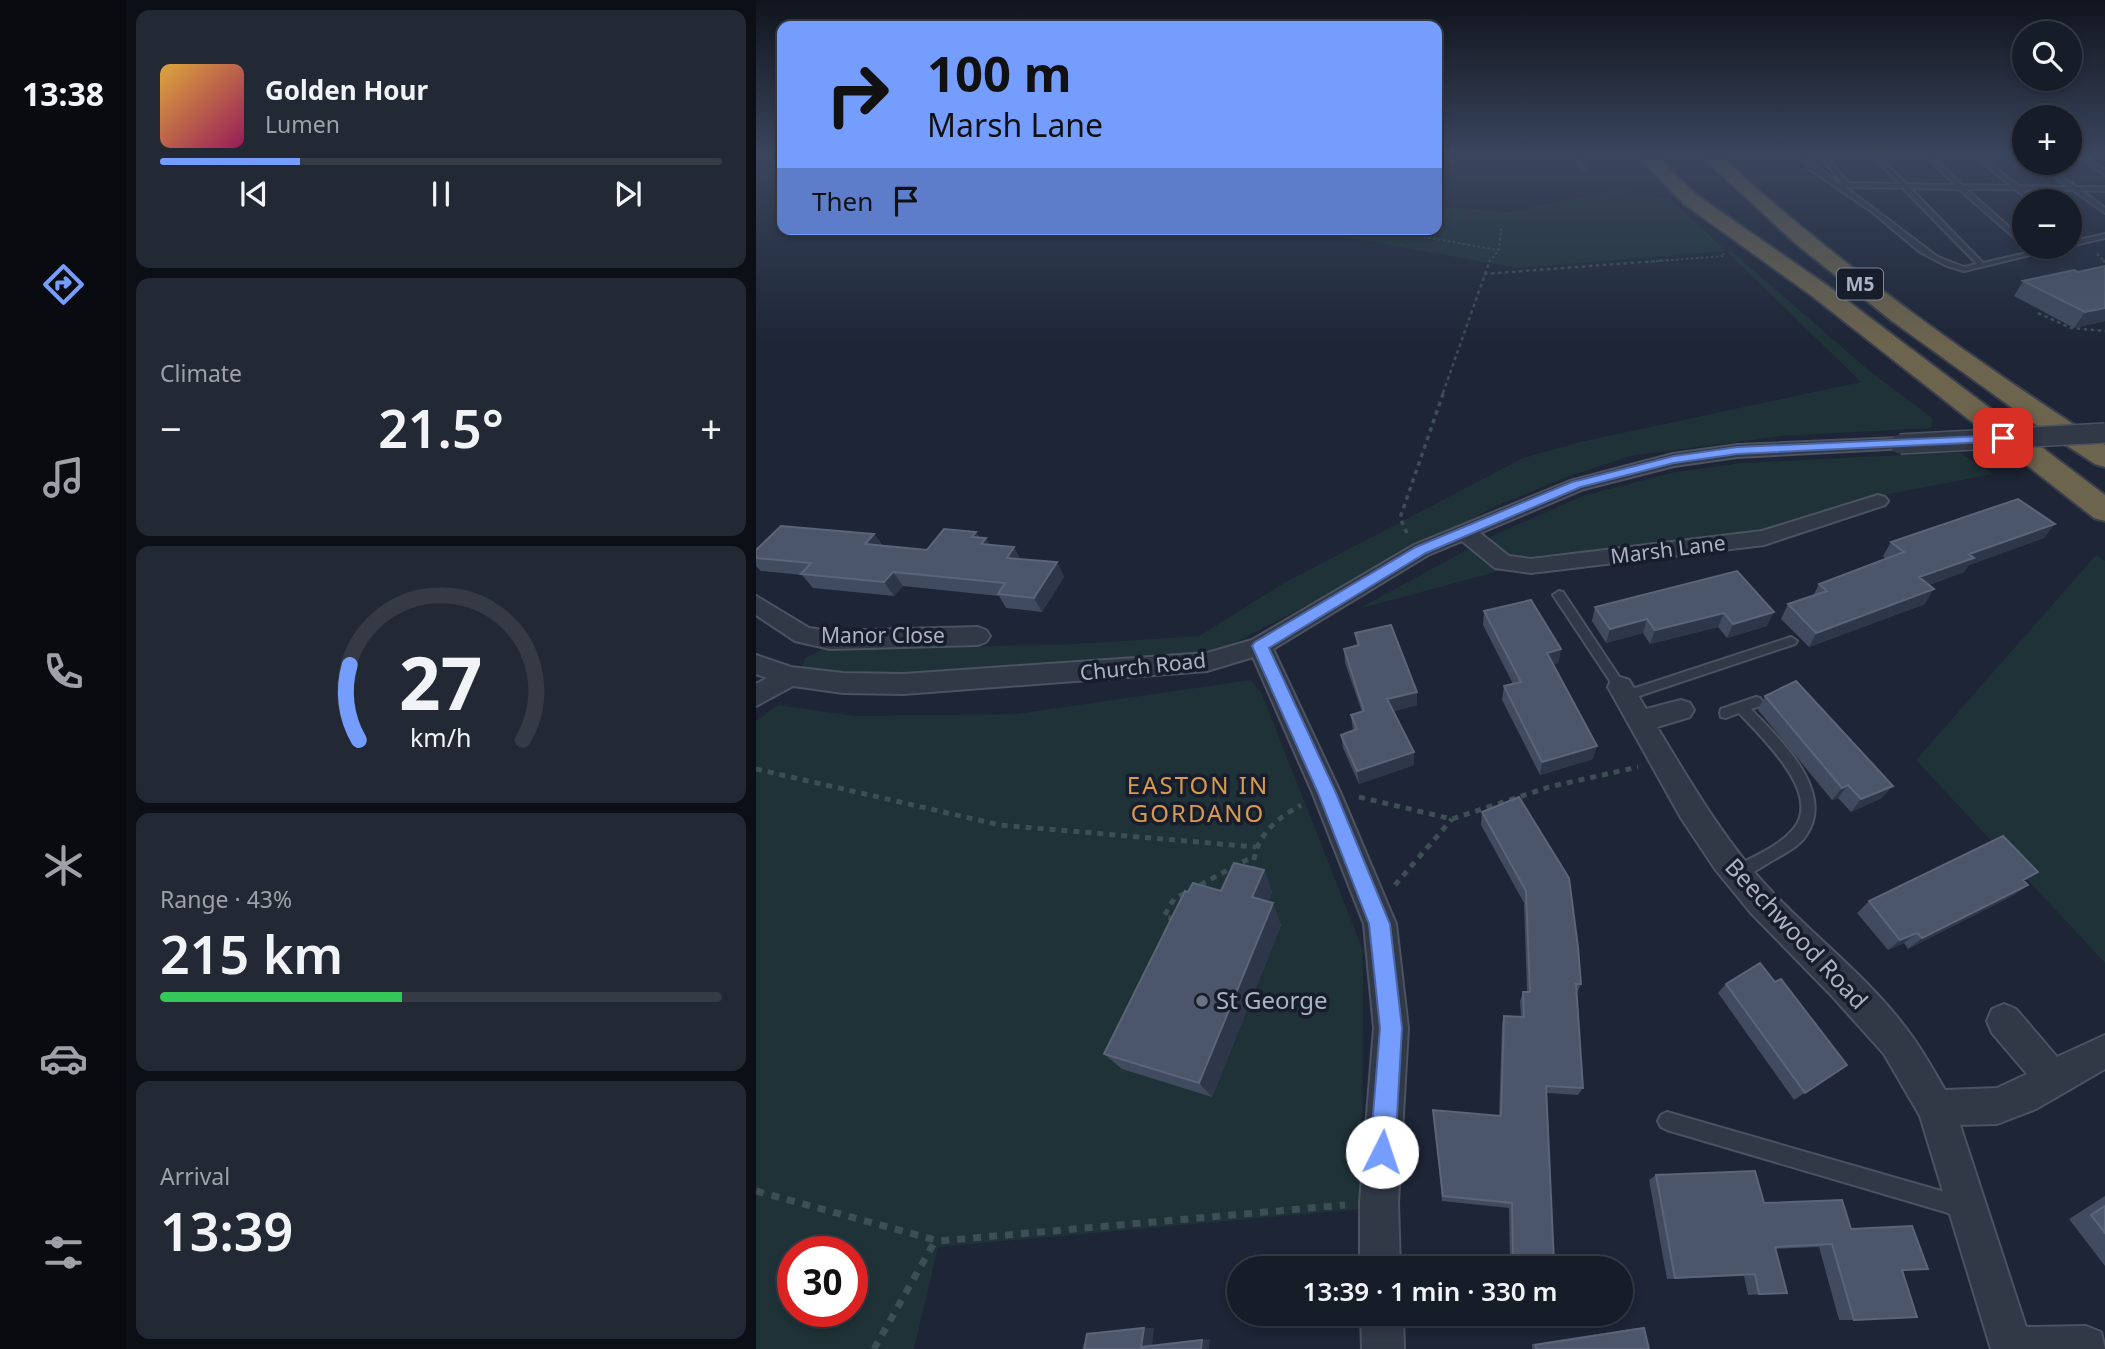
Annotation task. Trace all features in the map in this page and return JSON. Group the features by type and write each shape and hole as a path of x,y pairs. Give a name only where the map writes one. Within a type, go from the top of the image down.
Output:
{"highway":[{"name":"M5","path":"1718,219 1821,292 2105,511"},
{"name":"M5","path":"1743,219 1821,292"},
{"name":"M5","path":"1776,219 2020,402 2105,458"},
{"name":"M5","path":"1806,219 2020,402"}],"street":[{"path":"1380,1256 1379,1202 1391,1028 1380,924 1327,793 1260,646 1421,550 1577,485 1674,460 1812,445 1900,444 2105,433"},
{"name":"Marsh Lane","path":"1464,531 1503,563 1531,566 1764,538 1878,501"},
{"name":"Manor Close","path":"756,604 803,635 830,640 968,630"},
{"name":"Church Road","path":"756,664 790,676 843,683 904,684 1060,675 1207,662 1260,646"},
{"path":"756,696 790,676"},
{"path":"1628,701 1681,710"},
{"name":"Beechwood Road","path":"1628,701 1691,809 1737,873 1896,1042 1936,1108 2012,1349 2086,1347"},
{"path":"2004,1021 2053,1079"},
{"path":"1936,1108 1997,1106 2103,1051"},
{"path":"1383,1326 1384,1349"}],"lane":[{"path":"1885,219 1928,254 1950,267 1964,269 2012,258"},
{"path":"1937,219 1982,265"},
{"path":"1996,219 2012,233"},
{"path":"2083,242 2105,236"},
{"path":"1559,595 1628,701 1791,641"},
{"path":"1727,713 1749,705 1804,785 1809,800 1809,814 1802,830 1790,841 1737,873"},
{"path":"1667,1121 1966,1208"}],"path":[{"path":"1421,550 1405,530 1400,518 1484,274 1499,250 1501,229"},
{"path":"1413,235 1499,250"},
{"path":"1484,274 1724,256 1723,251"},
{"path":"2038,313 2071,328 2105,331"},
{"path":"1374,910 1452,819 1549,787 1598,778 1662,760"},
{"path":"756,769 1000,825 1256,847"},
{"path":"1254,878 1252,857 1262,832 1279,817 1327,793 1372,799 1452,819"},
{"path":"1174,919 1164,916 1174,899 1252,857"},
{"path":"756,1191 935,1241 1379,1202"},
{"path":"874,1349 935,1241"}],"green space":[{"path":"1442,219 1692,219 1726,251 1518,268 1334,235 1442,235"},
{"path":"1726,251 1731,251 1872,373 1930,416 1933,421 1931,428 1782,436 1630,456 1564,478 1496,506 1233,644 1197,656 910,676 837,675 801,670 805,658 821,650 1074,644 1199,636 1284,583 1523,458 1580,442 1861,382"},
{"path":"1959,452 1993,474 1874,497 1761,535 1533,562 1358,609 1496,534 1585,495 1675,472 1742,463"},
{"path":"2096,555 2105,561 2105,963 1916,760"},
{"path":"1251,680 1261,692 1363,950 1362,1209 938,1247 914,1349 756,1349 756,721 778,705 855,716 1016,714"}],"building":[{"path":"2105,266 2105,308 2085,312 2023,281 2074,270 2078,272"},
{"path":"2018,499 2055,524 1969,554 1974,558 1919,577 1934,589 1816,633 1788,604 1827,591 1819,584 1904,552 1891,542"},
{"path":"781,526 874,534 865,544 927,550 944,529 976,532 972,537 986,538 981,544 1014,547 1007,558 1057,562 1034,598 998,594 1005,583 893,572 884,582 801,574 811,563 756,558 756,550"},
{"path":"1737,571 1774,612 1733,624 1724,613 1655,630 1647,619 1610,629 1595,607"},
{"path":"1531,600 1561,649 1547,653 1597,746 1542,762 1504,686 1521,682 1484,611"},
{"path":"1391,625 1417,692 1387,699 1414,752 1357,771 1341,735 1357,729 1351,715 1364,711 1344,649 1359,645 1355,633"},
{"path":"1796,681 1893,786 1861,799 1848,785 1842,788 1765,696"},
{"path":"1519,797 1569,878 1581,984 1576,984 1583,1088 1546,1086 1554,1256 1513,1256 1512,1203 1443,1196 1433,1110 1501,1116 1504,1016 1524,1017 1523,992 1530,992 1526,891 1482,812"},
{"path":"2003,836 2038,872 2023,880 2028,885 1922,938 1917,933 1900,940 1869,901"},
{"name":"St George","path":"1234,863 1264,870 1252,897 1273,903 1199,1083 1104,1054 1185,891 1188,892 1193,883 1221,891"},
{"path":"1760,963 1775,982 1781,979 1847,1065 1805,1093 1726,984"},
{"path":"1755,1171 1764,1203 1842,1200 1851,1229 1912,1226 1928,1269 1902,1270 1917,1317 1854,1320 1832,1244 1775,1247 1787,1293 1759,1294 1755,1274 1675,1278 1656,1175"},
{"path":"2105,1206 2105,1233 2091,1215"},
{"path":"1144,1328 1141,1347 1202,1340 1201,1349 1084,1349 1087,1334"},
{"path":"1644,1328 1649,1349 1536,1349 1535,1345"}],"place":[{"name":"St George","path":"1202,1001"}],"district":[{"name":"EASTON IN GORDANO","path":"1198,800"}],"route":[{"path":"1382,1152 1391,1028 1380,924 1327,793 1260,646 1421,550 1577,485 1674,460 1737,451 1812,445 1900,444 2003,438"}]}
